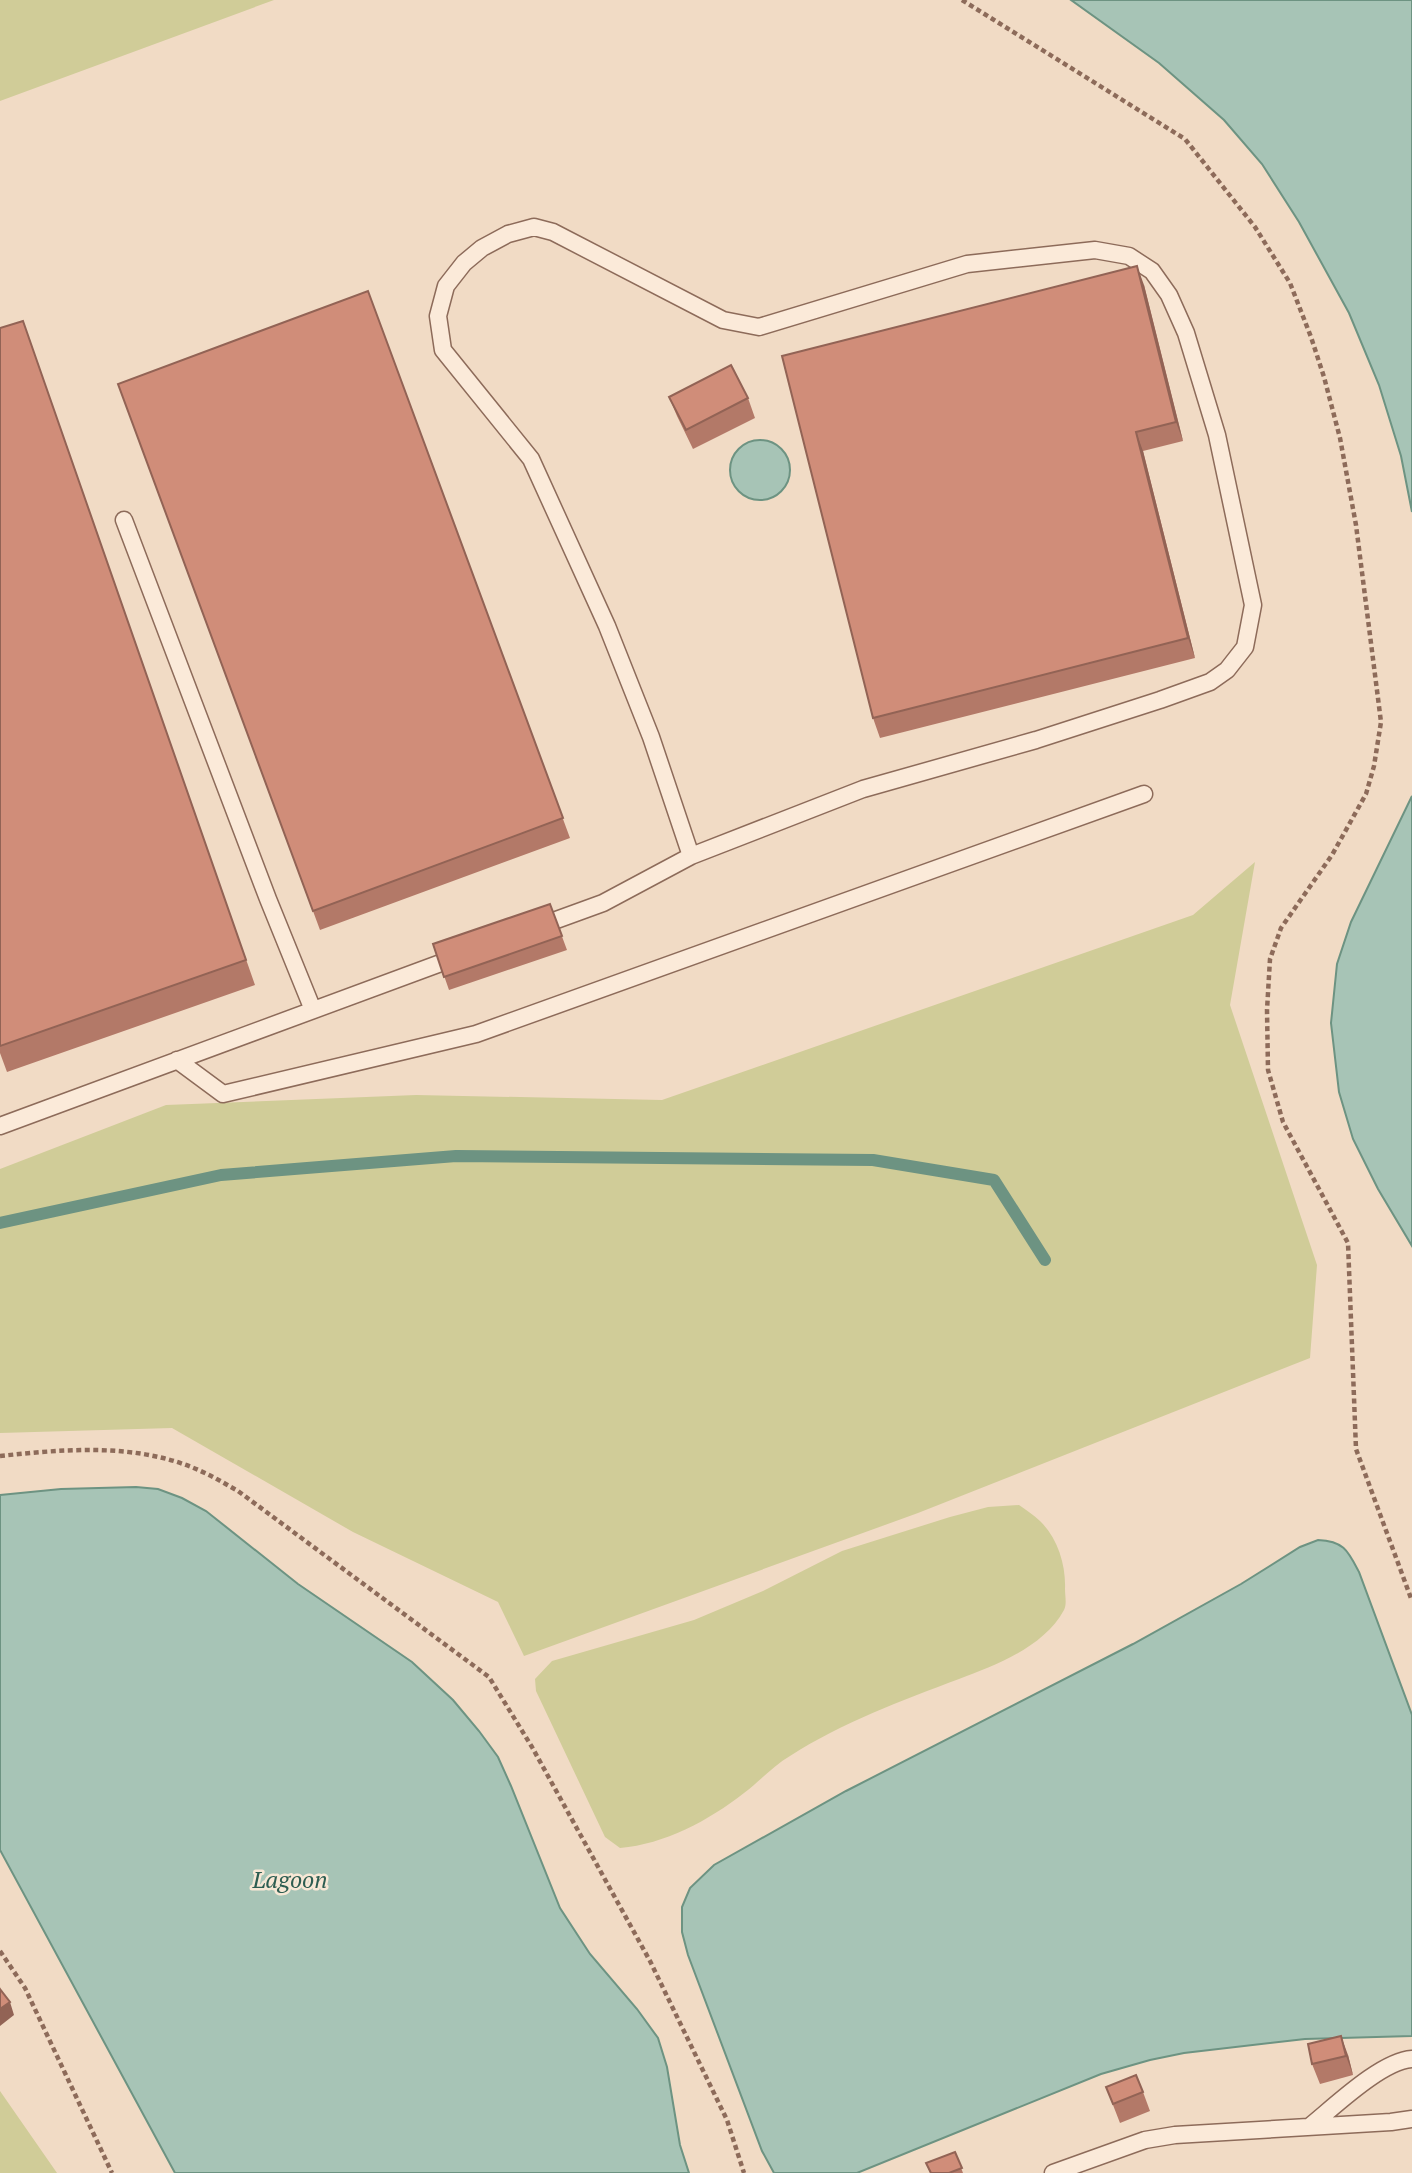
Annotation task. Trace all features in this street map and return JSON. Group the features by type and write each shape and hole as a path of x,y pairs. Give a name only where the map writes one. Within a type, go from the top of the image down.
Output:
{"lane":[{"path":"527,931 603,903 691,856 863,789 1036,740 1172,696 1210,682 1227,670 1245,647 1253,605 1217,435 1186,333 1169,295 1152,271 1129,256 1095,250 967,264 760,327 723,320 553,232 534,228 508,234 482,248 464,262 446,286 438,316 443,350 531,459 607,626 651,737 691,856"},
{"path":"124,520 313,1010"},
{"path":"177,1060 223,1094 476,1034 1144,794"},
{"path":"0,1126 477,950"},
{"path":"1310,2127 1393,2063 1412,2059"},
{"path":"1053,2173 1146,2140 1175,2135 1412,2119"}],"path":[{"path":"962,0 1185,138 1255,227 1290,283 1324,377 1340,438 1356,525 1381,722 1374,766 1366,794 1332,855 1281,928 1270,959 1268,1070 1283,1122 1348,1243 1356,1449 1412,1601"},
{"path":"0,1456 97,1449 167,1460 203,1472 249,1499 489,1677 533,1747 650,1961 727,2120 744,2173"},
{"path":"0,1951 25,1988 112,2173"}],"shaded area":[{"path":"0,0 274,0 0,101"},
{"path":"1255,862 1230,1005 1317,1265 1310,1358 918,1513 524,1656 498,1602 353,1532 172,1428 0,1433 0,1169 166,1105 416,1095 662,1100 1193,915"},
{"path":"1019,1505 1035,1517 1052,1536 1062,1562 1065,1580 1065,1608 1055,1623 1032,1644 1003,1661 873,1713 810,1744 778,1764 730,1803 685,1830 653,1842 620,1848 605,1837 536,1691 535,1679 552,1661 694,1620 763,1591 842,1551 988,1507"},
{"path":"0,2091 57,2173 0,2173"}],"water":[{"path":"1071,0 1412,0 1412,512 1401,456 1379,385 1349,313 1299,222 1262,164 1224,120 1159,63"},
{"path":"754,440 766,440 785,453 790,470 788,482 777,495 766,500 754,500 735,487 730,476 730,464 743,445"},
{"path":"1412,796 1412,1246 1378,1189 1353,1139 1339,1092 1331,1023 1337,964 1351,922"},
{"name":"Lagoon","path":"61,1489 158,1489 206,1511 298,1584 412,1662 453,1700 479,1731 498,1757 560,1908 590,1954 658,2038 667,2067 680,2145 689,2173 175,2173 0,1850 0,1495"},
{"path":"1318,1540 1339,1545 1348,1553 1359,1572 1412,1715 1412,2036 1305,2039 1184,2053 1150,2060 1101,2074 857,2173 774,2173 762,2151 688,1955 682,1932 682,1907 690,1888 714,1865 846,1791 1133,1644 1241,1584 1300,1547"}],"building":[{"path":"1137,266 1176,422 1136,432 1188,638 873,718 782,356"},
{"path":"368,291 563,818 313,911 118,384"},
{"path":"23,321 246,960 0,1046 0,328"},
{"path":"731,365 748,398 686,430 669,397"},
{"path":"550,904 562,936 444,977 433,944"},
{"path":"0,1989 10,2002 0,2009"},
{"path":"1341,2036 1346,2056 1312,2064 1308,2044"},
{"path":"1136,2075 1143,2092 1113,2104 1106,2087"},
{"path":"955,2152 962,2168 949,2173 931,2173 926,2163"}],"waterway":[{"path":"0,1223 221,1175 456,1156 873,1160 994,1180 1045,1260"}]}
